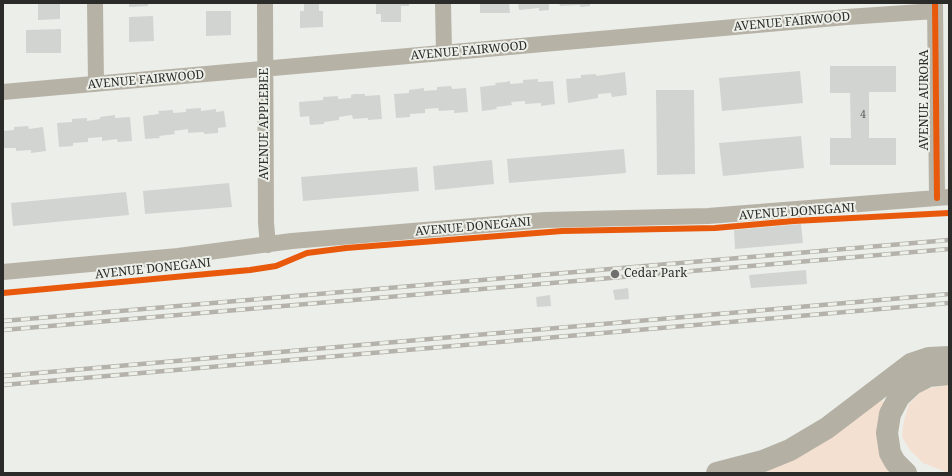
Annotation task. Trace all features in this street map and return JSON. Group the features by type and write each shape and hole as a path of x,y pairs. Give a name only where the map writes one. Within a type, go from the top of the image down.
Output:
{"highway":[{"path":"717,473 764,461 790,450 827,428 912,364 929,358 949,357"},
{"path":"906,473 895,462 890,453 887,433 890,414 899,397 913,384 929,376 949,374"}],"street":[{"path":"95,3 96,84"},
{"name":"AVENUE APPLEBEE","path":"265,3 266,223 268,245"},
{"path":"443,3 444,53"},
{"name":"AVENUE FAIRWOOD","path":"3,92 265,70 854,16 935,7"},
{"name":"AVENUE AURORA","path":"935,7 943,197"},
{"name":"AVENUE DONEGANI","path":"3,272 178,256 323,238 545,220 708,216 943,197"}],"shaded area":[{"path":"949,384 949,473 923,463 910,450 902,437 904,420 909,404 923,390"},
{"path":"882,400 885,403 893,473 733,473"}],"building":[{"path":"38,3 60,3 60,19 38,20"},
{"path":"129,3 148,3 148,6 129,7"},
{"path":"304,3 319,3 319,11 323,11 323,27 300,28 300,11 304,11"},
{"path":"409,3 409,6 401,6 401,22 381,22 381,14 376,14 376,4"},
{"path":"480,3 509,3 510,13 480,13"},
{"path":"518,3 549,3 549,10 539,11 539,8 519,10"},
{"path":"559,3 590,3 590,6 560,6"},
{"path":"206,11 231,11 231,35 206,36"},
{"path":"153,16 154,41 129,42 129,17"},
{"path":"61,29 61,53 26,53 26,30"},
{"path":"830,66 896,66 896,92 869,92 869,138 896,138 896,165 830,165 830,138 851,138 850,93 830,93"},
{"path":"800,71 803,103 722,111 719,78"},
{"path":"625,72 627,95 612,97 611,93 598,94 598,98 568,103 566,79 581,78 581,75 596,74 596,76"},
{"path":"538,79 538,82 553,81 555,104 541,106 541,103 525,104 525,101 511,102 512,105 482,111 480,87 510,81 510,84 523,83 523,80"},
{"path":"451,86 452,89 466,88 468,112 454,113 454,110 439,111 438,108 425,109 425,113 410,114 410,117 396,118 394,94 409,93 409,90 424,88 424,91 437,90 437,87"},
{"path":"656,90 694,90 695,174 657,175"},
{"path":"365,94 365,96 380,95 382,119 353,119 352,115 339,117 339,120 324,122 324,124 310,125 309,116 300,117 299,102 323,100 323,97 338,96 338,99 351,98 351,95"},
{"path":"201,108 201,111 216,109 216,112 224,111 226,127 218,128 218,133 188,133 188,129 174,131 175,134 159,136 160,138 145,139 143,116 159,114 158,111 173,110 173,113 186,112 186,109"},
{"path":"115,115 115,118 130,117 132,141 118,142 117,139 102,141 102,137 88,138 88,142 73,143 73,146 59,147 57,123 72,122 72,119 87,118 87,121"},
{"path":"28,126 29,129 43,127 46,151 31,153 31,150 16,151 16,148 3,148 3,131 14,130 14,127"},
{"path":"801,136 804,168 723,176 719,143"},
{"path":"624,149 626,173 509,183 507,159"},
{"path":"492,160 494,184 435,190 433,166"},
{"path":"417,167 419,191 303,201 301,177"},
{"path":"229,183 232,207 145,214 143,191"},
{"path":"126,192 129,215 13,226 11,203"},
{"path":"801,224 803,243 735,249 734,230"},
{"path":"806,270 807,284 751,288 749,275"},
{"path":"628,288 629,299 615,300 613,290"},
{"path":"550,295 551,306 537,307 536,297"}],"railway":[{"path":"3,321 949,240"},
{"path":"3,330 949,249"},
{"path":"3,376 949,294"},
{"path":"3,385 949,303"}],"cycle path":[{"path":"935,3 937,198"},
{"path":"3,293 250,270 276,266 307,253 346,248 562,231 715,228 794,221 949,213"}],"place":[{"name":"Cedar Park","path":"615,274"}]}
